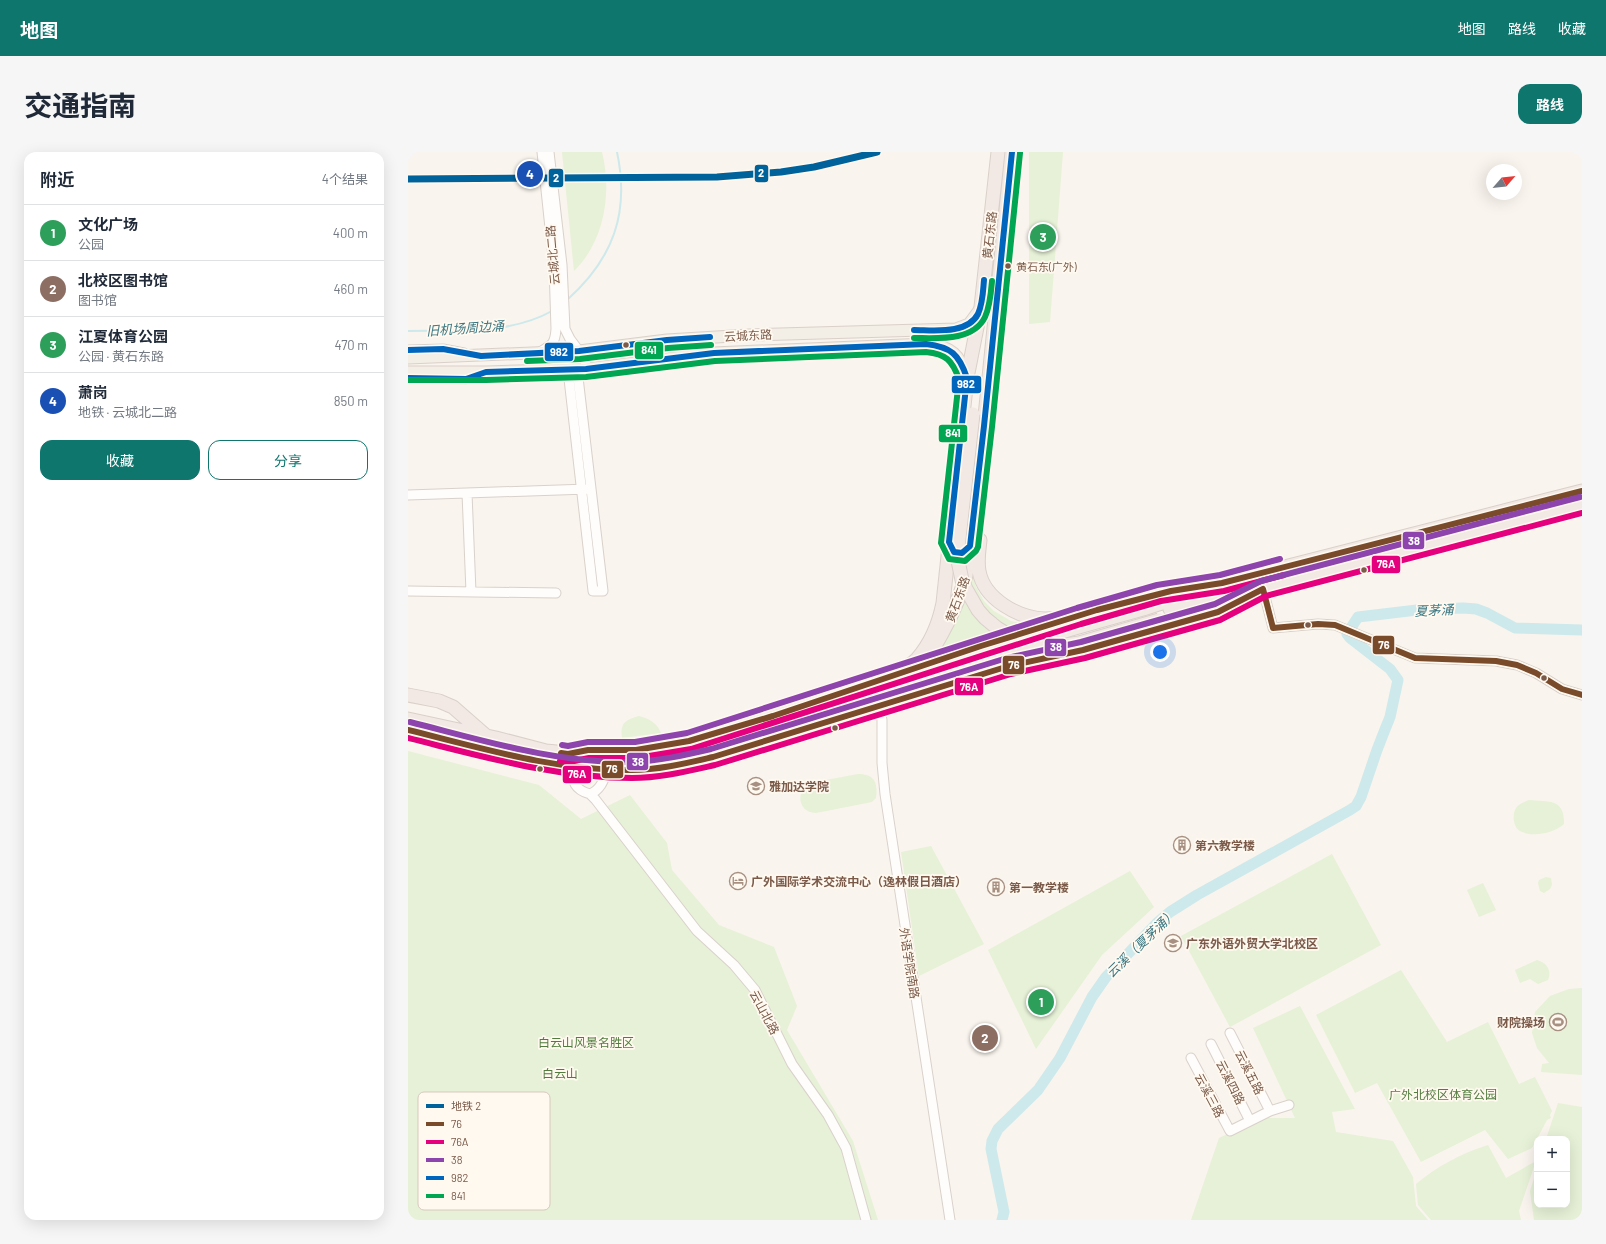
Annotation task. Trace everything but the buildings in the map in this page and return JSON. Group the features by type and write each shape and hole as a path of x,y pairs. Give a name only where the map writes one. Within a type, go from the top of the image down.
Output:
{"highway":[{"name":"黄石东路","path":"570,759 588,750 652,748 689,741 888,678 906,667 922,652 941,614 945,590 967,378 981,307 998,152"},
{"name":"黄石东路","path":"901,699 941,637 959,599 966,575 984,426 1012,152"},
{"path":"981,307 979,349 958,556 962,580 978,610 997,628 1017,640 1052,647 1079,643 1221,603 1263,589 1582,505"},
{"path":"984,426 985,481 978,564 981,578 985,586 995,597 1007,607 1020,614 1044,619 1078,616"},
{"path":"408,730 538,761 626,757 671,753 771,726 1069,633 1222,583 1582,491"},
{"path":"949,542 952,550 959,554 964,552 970,546"},
{"path":"1069,633 1244,590 1263,589"},
{"path":"922,652 923,665 929,676 939,682 949,685"},
{"path":"408,696 439,701 453,706 485,735"},
{"path":"408,719 485,735 546,751 570,759 587,768 648,769 703,760 901,699"},
{"path":"608,769 691,755 771,726"},
{"path":"408,739 440,746 479,747"}],"main road":[{"name":"云城东路","path":"408,358 582,351 668,340 803,332 956,329 963,327 972,320 981,307"},
{"name":"云城东路","path":"408,372 486,372 577,369 714,353 926,344 943,346 953,352 963,366 967,378"},
{"path":"888,678 938,660 1078,616 1159,593 1222,583"},
{"path":"901,699 1008,666 1083,650 1218,612 1263,589"},
{"path":"938,660 936,669 937,675 949,685"}],"street":[{"name":"云城北二路","path":"542,152 558,265"},
{"name":"云城北二路","path":"540,352 554,342 556,330 560,322 558,265 549,152"},
{"name":"云城北二路","path":"560,322 570,339 582,351"},
{"path":"925,330 931,334 931,340 926,344"},
{"name":"云城东路","path":"408,350 443,349 481,356"},
{"path":"582,351 577,369 586,489 594,591 603,592 586,489"},
{"name":"云城东路","path":"408,378 466,379 486,372"},
{"path":"408,495 586,489"},
{"path":"467,493 470,592"},
{"path":"1263,589 1273,628 1324,624 1343,628 1404,654 1426,659 1496,661 1510,664 1530,670 1562,689 1582,695"},
{"path":"408,591 556,593"},
{"name":"外语学院南路","path":"873,682 880,705 882,720 882,763 885,794 950,1220"},
{"name":"云山北路","path":"570,759 574,784 577,788 590,794 595,799 697,931 734,965 754,990 792,1064 828,1115 846,1148 866,1220"},
{"path":"590,794 596,792 608,769"},
{"name":"云溪五路","path":"1230,1033 1270,1111"},
{"name":"云溪四路","path":"1211,1044 1250,1121"},
{"name":"云溪三路","path":"1191,1058 1230,1131 1250,1121"},
{"path":"1250,1121 1270,1111 1289,1105"}],"green space":[{"path":"562,152 602,152 605,167 606,199 599,231 585,259 574,271"},
{"path":"1029,152 1063,152 1050,322 1029,324"},
{"path":"970,565 976,587 984,601 994,611 1011,621 1029,625 938,654 958,617 965,599"},
{"path":"639,716 653,722 661,733 622,738 624,723"},
{"name":"白云山","path":"408,751 539,785 581,819 630,795 667,843 672,870 719,925 774,947 797,1006 787,1030 853,1141 878,1220 408,1220"},
{"path":"864,774 872,778 876,784 876,798 872,802 816,813 810,812 802,806 802,791 810,783"},
{"path":"1529,800 1554,803 1562,810 1564,824 1555,830 1543,834 1531,834 1520,831 1515,824 1515,811 1519,805"},
{"path":"931,846 984,944 919,976 901,852"},
{"path":"1332,854 1381,945 1230,1027 1181,936"},
{"path":"1130,871 1154,907 1102,955 1036,1049 988,950"},
{"path":"1546,877 1551,878 1552,885 1550,889 1544,893 1540,891 1538,883 1539,880"},
{"path":"1483,883 1496,910 1479,917 1467,890"},
{"path":"1537,960 1544,963 1548,967 1548,980 1538,984 1530,979 1520,983 1515,970"},
{"name":"广外北校区体育公园","path":"1401,970 1447,1042 1488,1022 1519,1084 1535,1077 1552,1111 1550,1115 1551,1118 1547,1120 1538,1136 1534,1136 1534,1144 1532,1148 1508,1159 1485,1130 1421,1162 1377,1083 1355,1093 1316,1015"},
{"name":"财院操场","path":"1582,988 1582,1075 1541,1072 1542,1064 1549,1063 1537,1048 1532,1033 1535,1012 1550,996 1569,989"},
{"path":"1300,1006 1355,1109 1332,1112 1336,1132 1393,1141 1413,1177 1416,1206 1428,1220 1191,1220 1219,1138 1263,1118 1295,1118 1253,1028"},
{"path":"1558,1103 1582,1107 1582,1220 1534,1220 1530,1191 1534,1178 1534,1208 1570,1208 1570,1136 1547,1136"},
{"path":"1488,1145 1506,1178 1534,1162 1534,1167 1519,1211 1521,1220 1431,1220 1418,1205 1416,1184 1450,1161 1468,1152"}],"waterway":[{"name":"旧机场周边涌","path":"567,300 596,268 614,234 619,215 621,195 617,152"},
{"name":"旧机场周边涌","path":"408,331 463,331 500,328 535,319 552,311"},
{"name":"云溪（夏茅涌）","path":"1002,1220 1004,1212 991,1149 992,1141 998,1129 1038,1090 1060,1058 1092,997 1106,977 1157,923 1170,912 1197,895 1356,806 1361,797 1390,717 1398,680 1390,669 1350,638 1347,634 1358,617 1417,610 1463,608 1476,609 1487,613 1515,628 1582,630"}],"metro line":[{"name":"2","path":"408,179 717,177 781,172 814,167 877,152"}],"transit line":[{"name":"982","path":"408,378 466,379 486,372 586,369 714,353 926,344 942,347 957,357 967,378 949,542 954,552 962,553 970,546 984,426 1012,152"},
{"name":"841","path":"408,380 486,380 586,377 715,361 926,352 939,354 951,363 959,379 941,543 949,559 965,561 976,551 978,547 992,427 1020,153"},
{"name":"982","path":"914,330 949,330 958,328 973,321 981,306 984,280"},
{"name":"841","path":"914,338 953,337 972,331 979,325 987,313 992,281"},
{"name":"982","path":"408,350 443,349 481,356 579,351 667,340 710,337"},
{"name":"841","path":"527,361 580,359 668,348 711,345"},
{"name":"76","path":"561,753 568,754 588,750 636,750 689,741 773,716 981,646 1097,610 1171,591 1222,583 1582,491"},
{"name":"38","path":"410,722 520,750 577,759 605,762 633,762 672,757 711,749 1007,658 1081,642 1215,604 1261,581 1580,497"},
{"name":"76A","path":"408,738 491,759 575,774 632,778 674,774 715,765 1011,674 1085,658 1220,620 1266,596 1582,513"},
{"name":"38","path":"562,745 568,746 588,742 635,742 687,733 1077,608 1157,585 1220,575 1280,559"},
{"name":"76A","path":"560,761 569,762 589,758 637,758 691,749 1081,624 1161,601 1224,591 1284,575"},
{"name":"76","path":"408,730 491,751 547,763 575,767 642,770 683,764 713,757 1009,666 1083,650 1218,612 1263,589 1273,628 1318,624 1335,625 1415,658 1496,661 1517,665 1536,673 1562,689 1582,695"}],"place":[{"name":"萧岗","path":"530,174"},
{"name":"江夏体育公园","path":"1043,237"},
{"name":"黄石东(广外)","path":"1008,266"},
{"name":"雅加达学院","path":"756,786"},
{"name":"第六教学楼","path":"1182,845"},
{"name":"广外国际学术交流中心（逸林假日酒店）","path":"738,881"},
{"name":"第一教学楼","path":"996,887"},
{"name":"广东外语外贸大学北校区","path":"1173,943"},
{"name":"文化广场","path":"1041,1002"},
{"name":"财院操场","path":"1558,1022"},
{"name":"北校区图书馆","path":"985,1038"}],"water label":[{"name":"夏茅涌","path":"1434,610"}],"park label":[{"name":"白云山风景名胜区","path":"586,1042"}]}
